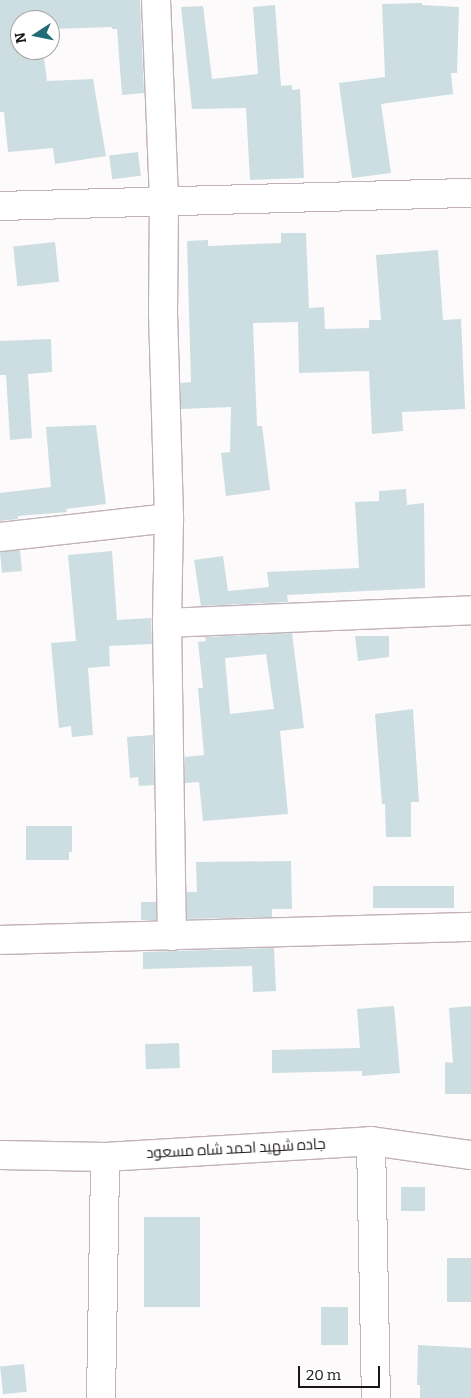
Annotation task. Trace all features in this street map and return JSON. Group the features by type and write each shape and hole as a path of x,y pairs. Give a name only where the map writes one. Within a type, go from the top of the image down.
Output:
{"street":[{"path":"156,0 164,201 163,313 169,518 166,623 172,936"},
{"path":"0,206 471,193"},
{"path":"0,538 169,518"},
{"path":"166,623 471,610"},
{"path":"0,940 471,927"},
{"path":"371,1141 376,1398"},
{"name":"جاده شهيد احمد شاه مسعود","path":"0,1155 105,1157 371,1141 471,1155"},
{"path":"102,1398 105,1157"}],"building":[{"path":"0,0 140,0 144,93 122,95 117,29 112,29 112,27 60,29 60,10 10,10 10,60 44,60 47,81 93,79 106,156 55,164 53,148 8,152 4,112 0,112"},
{"path":"422,3 422,5 459,7 457,73 451,73 453,94 381,104 391,173 352,178 339,83 385,77 382,4"},
{"path":"275,5 281,86 292,85 292,90 300,89 304,178 250,180 246,108 192,109 181,7 203,6 212,79 258,74 253,7"},
{"path":"138,152 141,176 112,179 109,156"},
{"path":"281,233 306,233 309,308 324,307 325,329 369,328 369,320 381,320 376,255 438,250 443,320 461,319 465,409 402,412 403,431 372,434 369,371 299,373 298,322 253,323 257,426 262,426 270,490 226,496 221,453 230,452 231,407 181,409 181,383 191,382 187,241 208,240 208,246 281,243"},
{"path":"55,242 59,282 17,286 13,246"},
{"path":"51,339 52,372 28,374 32,438 10,440 6,375 0,375 0,341"},
{"path":"96,425 106,504 66,509 67,512 18,516 18,519 0,521 0,493 51,487 46,427"},
{"path":"406,489 407,505 424,503 425,588 287,595 288,602 201,606 194,560 223,556 228,591 269,587 267,572 359,568 355,502 379,501 379,491"},
{"path":"20,550 22,571 2,573 0,552"},
{"path":"112,551 117,620 151,618 152,644 109,646 110,666 88,668 93,735 72,737 71,726 59,728 51,643 76,641 68,555"},
{"path":"292,633 304,728 280,731 288,814 203,821 199,782 185,783 185,757 204,755 198,688 203,688 198,642 206,641 205,637","holes":["266,654 274,709 230,714 225,658"]},
{"path":"355,636 389,636 389,657 358,661"},
{"path":"413,709 419,802 411,802 411,837 386,837 385,804 382,804 375,714"},
{"path":"153,735 154,785 139,786 138,777 130,778 127,737"},
{"path":"26,826 72,826 72,852 69,852 69,860 26,860"},
{"path":"291,861 292,909 272,909 272,917 187,919 187,892 197,892 196,862"},
{"path":"373,886 454,886 454,908 373,908"},
{"path":"141,902 156,902 156,920 141,920"},
{"path":"274,948 276,991 253,992 252,966 143,969 143,952"},
{"path":"394,1006 400,1073 362,1076 362,1071 272,1073 272,1050 360,1048 357,1009"},
{"path":"471,1006 471,1094 445,1094 445,1062 453,1063 449,1008"},
{"path":"179,1043 180,1068 146,1069 145,1044"},
{"path":"401,1187 425,1187 425,1211 401,1211"},
{"path":"144,1217 200,1217 200,1307 144,1307"},
{"path":"447,1258 471,1258 471,1302 447,1302"},
{"path":"321,1307 348,1307 348,1345 321,1345"},
{"path":"418,1345 471,1348 471,1398 420,1398 420,1385 417,1385"},
{"path":"24,1364 27,1392 3,1394 0,1367"}]}
